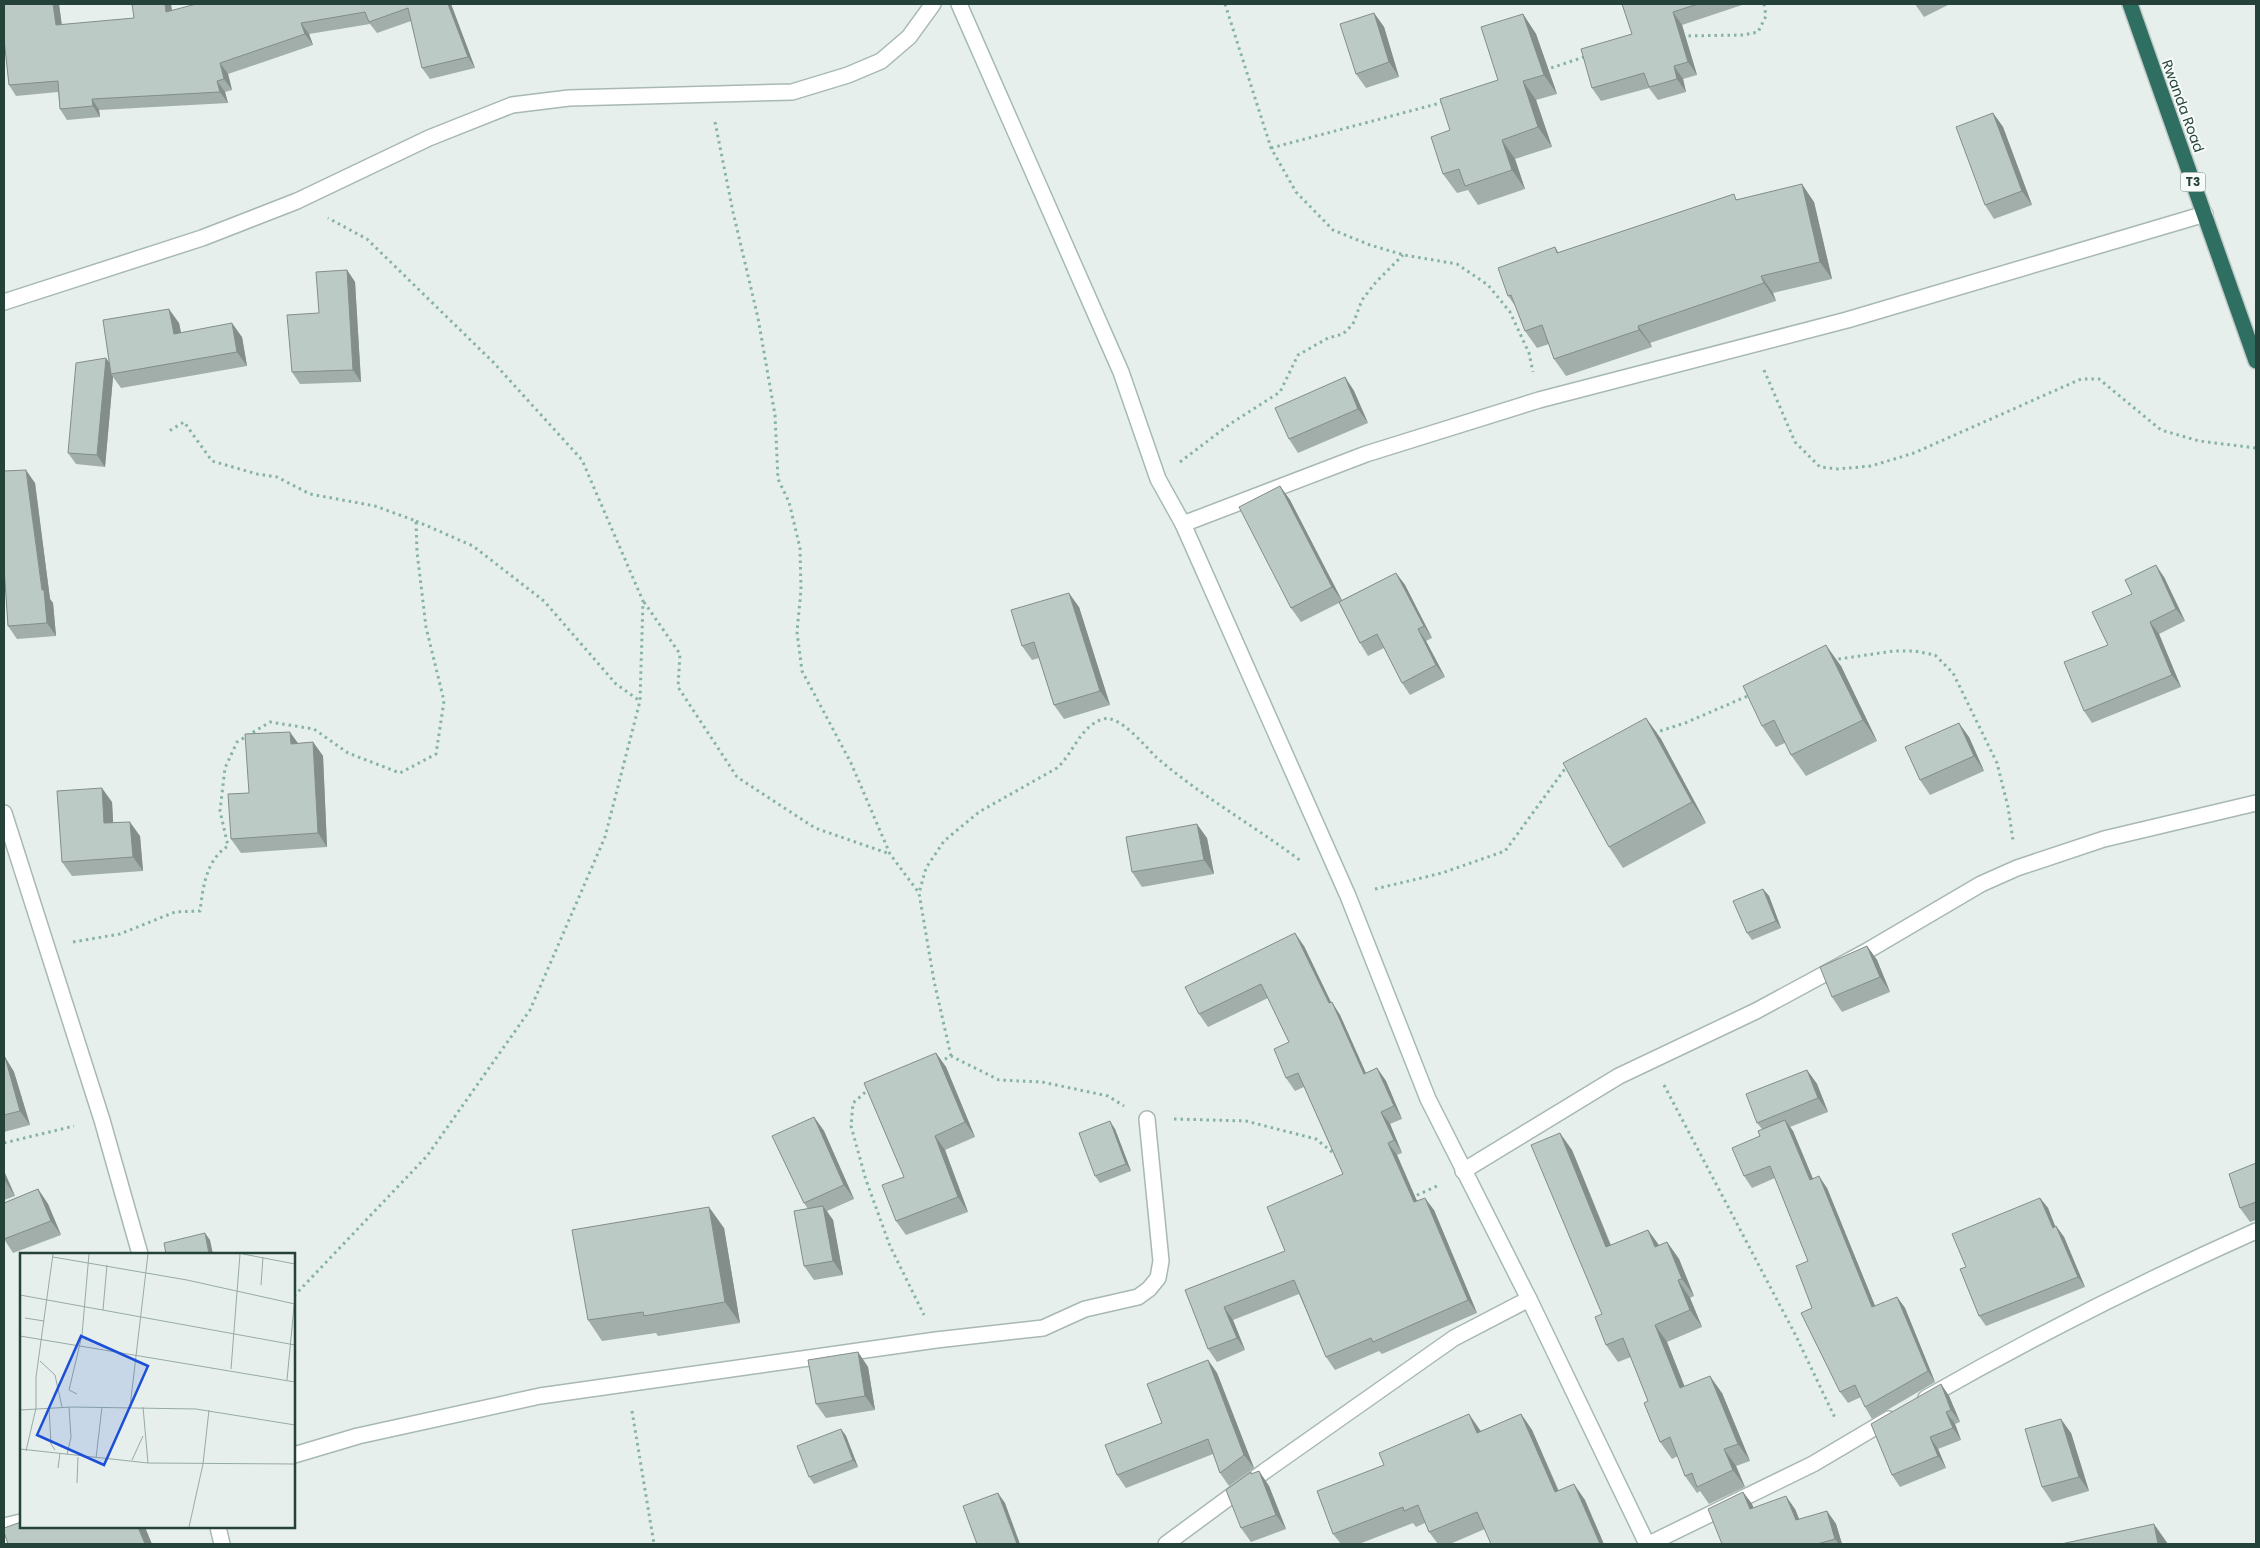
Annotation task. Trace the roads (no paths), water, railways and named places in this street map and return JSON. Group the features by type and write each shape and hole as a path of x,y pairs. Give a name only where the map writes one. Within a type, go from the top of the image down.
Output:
{"highway":[{"name":"Rwanda Road","path":"2130,4 2256,361"}],"street":[{"path":"4,302 202,238 297,201 429,138 512,105 569,98 792,92 848,75 881,61 909,37 932,4"},
{"path":"959,4 1121,372 1158,479 1183,524 1348,896 1428,1099 1529,1299 1648,1544 1813,1464 1908,1408 2091,1310 2191,1260 2256,1231"},
{"path":"1183,524 1366,454 1539,400 1847,320 2205,214"},
{"path":"1463,1171 1619,1076 1756,1011 1867,951 1981,884 2017,868 2104,839 2256,803"},
{"path":"4,813 102,1120 140,1253"},
{"path":"295,1455 358,1436 540,1396 936,1340 1043,1328 1085,1309 1138,1296 1149,1289 1158,1278 1161,1261 1147,1119"},
{"path":"1166,1544 1265,1471 1454,1338 1529,1299"},
{"path":"4,1526 20,1522"},
{"path":"218,1528 222,1544"}]}
